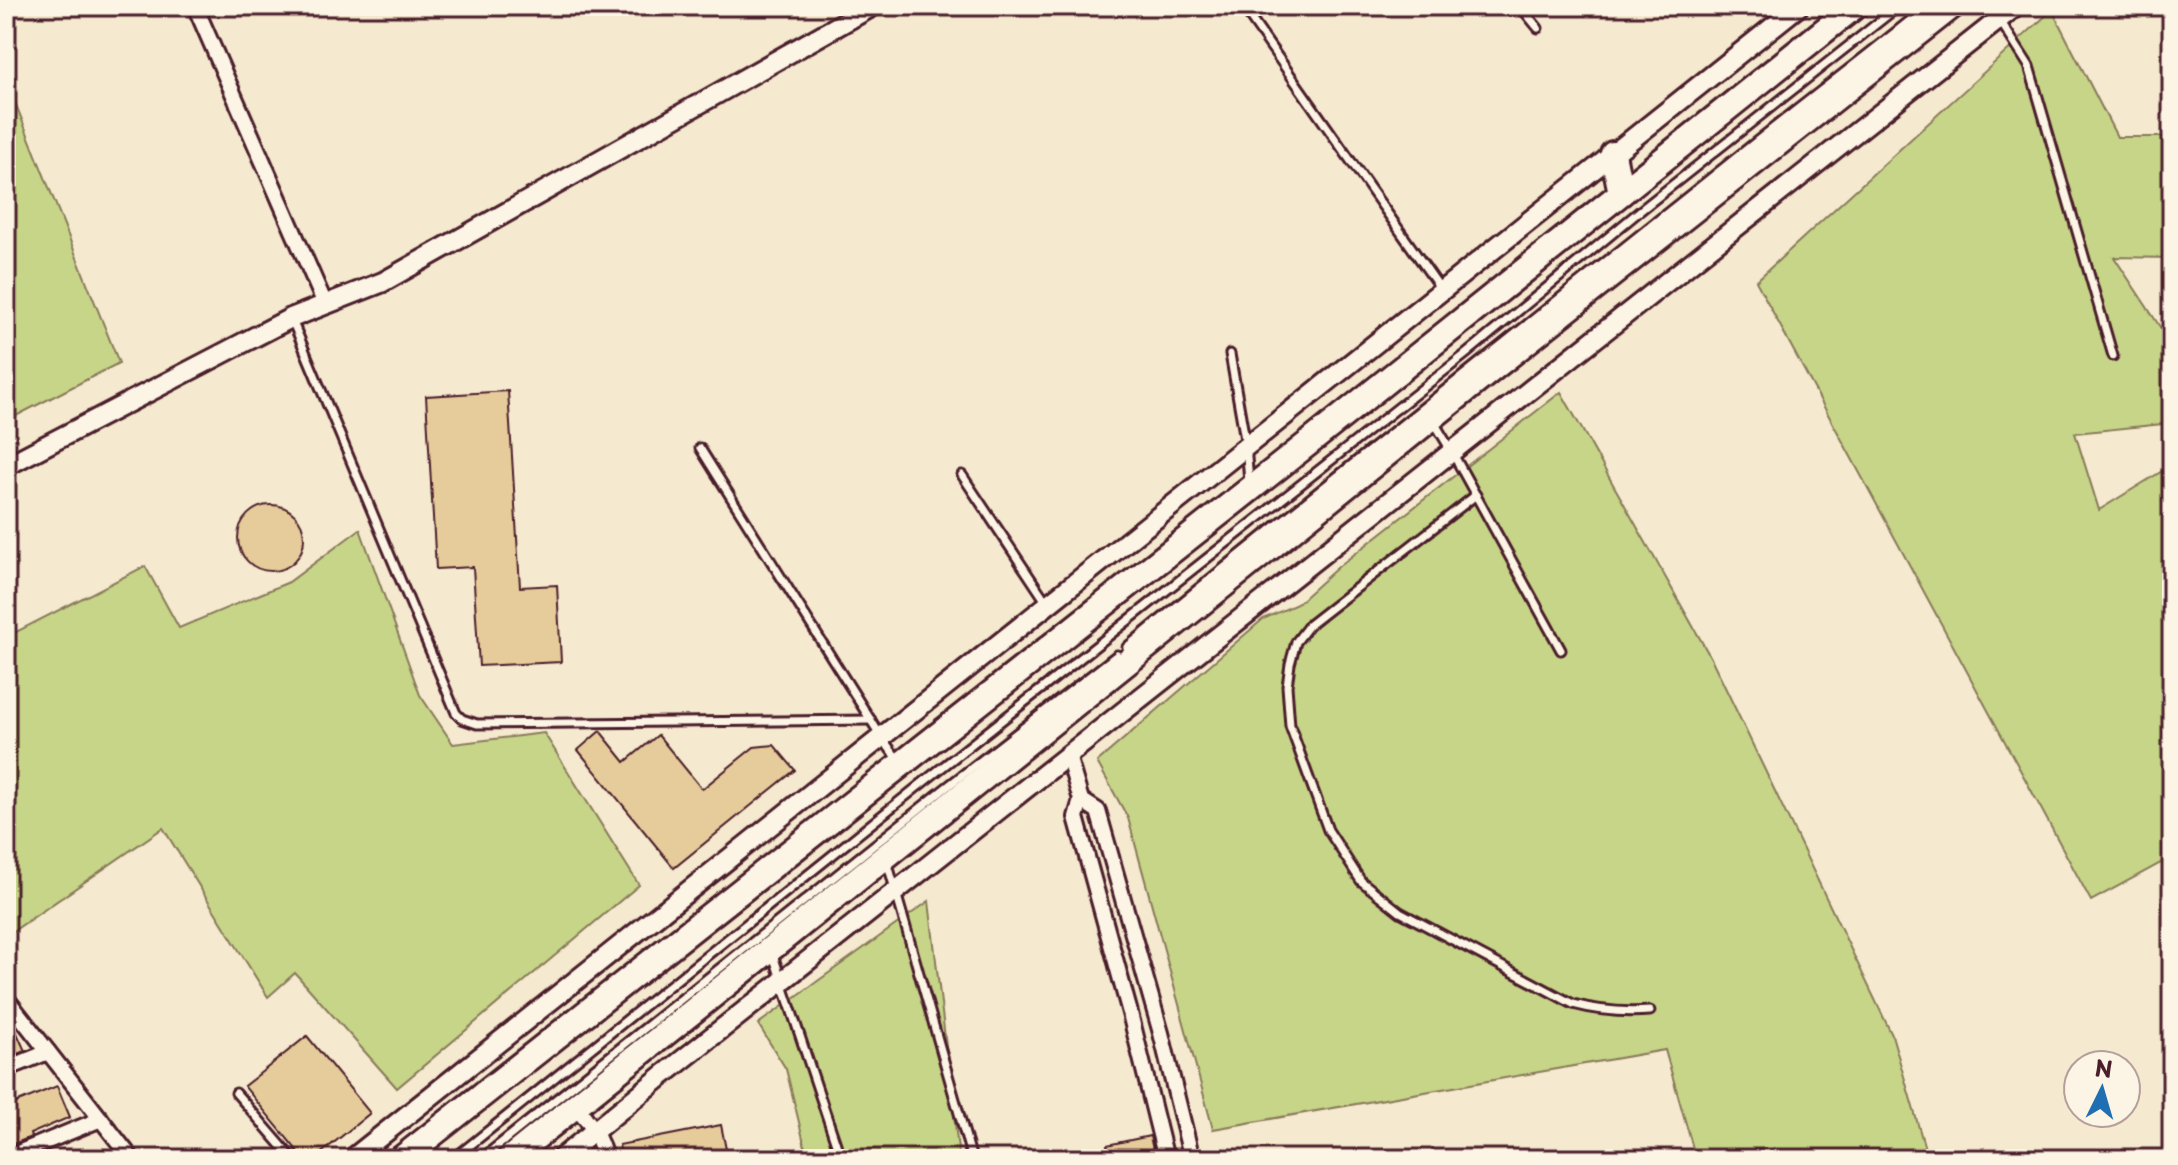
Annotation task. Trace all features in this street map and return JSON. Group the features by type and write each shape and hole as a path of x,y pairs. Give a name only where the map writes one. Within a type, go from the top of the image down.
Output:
{"main road":[{"path":"509,1159 1431,418 1952,6"},
{"path":"401,1159 1851,8"},
{"path":"1613,154 1621,193"}],"street":[{"path":"195,6 325,304"},
{"path":"6,466 291,318 383,282 873,6"},
{"path":"352,1159 1799,6"},
{"path":"560,1159 1452,452 1993,12 2016,6"},
{"path":"1068,756 1081,800 1076,817 1166,1159"},
{"path":"1081,800 1098,811 1161,1033 1192,1159"},
{"path":"6,998 132,1159"},
{"path":"6,1069 48,1052"},
{"path":"576,1106 595,1131 605,1159"},
{"path":"6,1158 101,1119"}],"lane":[{"path":"1242,6 1441,290"},
{"path":"1520,6 1538,28"},
{"path":"453,1159 1899,6"},
{"path":"481,1159 943,790 1120,653 1353,463 1928,6"},
{"path":"1993,12 2029,66 2113,356"},
{"path":"291,318 456,713 462,719 477,724 871,720"},
{"path":"1230,354 1246,445 1249,488"},
{"path":"1431,418 1561,650"},
{"path":"700,448 901,764"},
{"path":"962,475 1049,605"},
{"path":"1476,495 1309,625 1296,642 1290,664 1287,686 1290,726 1328,830 1361,881 1378,896 1400,912 1573,1004 1624,1013 1650,1011"},
{"path":"886,856 972,1159"},
{"path":"770,949 841,1159"},
{"path":"236,1093 293,1159"}],"green space":[{"path":"2052,10 2117,137 2172,137 2172,258 2114,257 2172,345 2172,423 2075,433 2099,510 2172,465 2172,857 2091,901 1756,281"},
{"path":"6,84 119,363 6,421"},
{"path":"1561,392 1712,660 1892,1035 1928,1159 1696,1159 1665,1050 1213,1129 1128,818 1097,762 1263,619 1297,604 1338,567"},
{"path":"360,529 420,695 453,744 544,733 639,885 397,1088 295,973 268,997 163,828 6,936 6,637 145,566 179,628 289,582"},
{"path":"929,901 959,1158 808,1159 786,1069 758,1024"}],"building":[{"path":"508,391 520,587 557,585 561,662 479,666 473,567 436,569 426,396"},
{"path":"264,505 278,505 290,510 299,519 304,538 302,551 295,562 278,571 264,571 252,566 243,557 238,545 238,531 243,519 252,510"},
{"path":"600,731 625,762 658,735 702,789 754,747 774,745 795,770 674,868 578,750"},
{"path":"6,1014 25,1051 6,1058"},
{"path":"307,1036 370,1113 314,1159 304,1159 244,1086"},
{"path":"57,1086 70,1117 6,1147 6,1107"},
{"path":"721,1125 728,1159 622,1159 619,1145"},
{"path":"1150,1136 1155,1159 1110,1159 1107,1145"}]}
